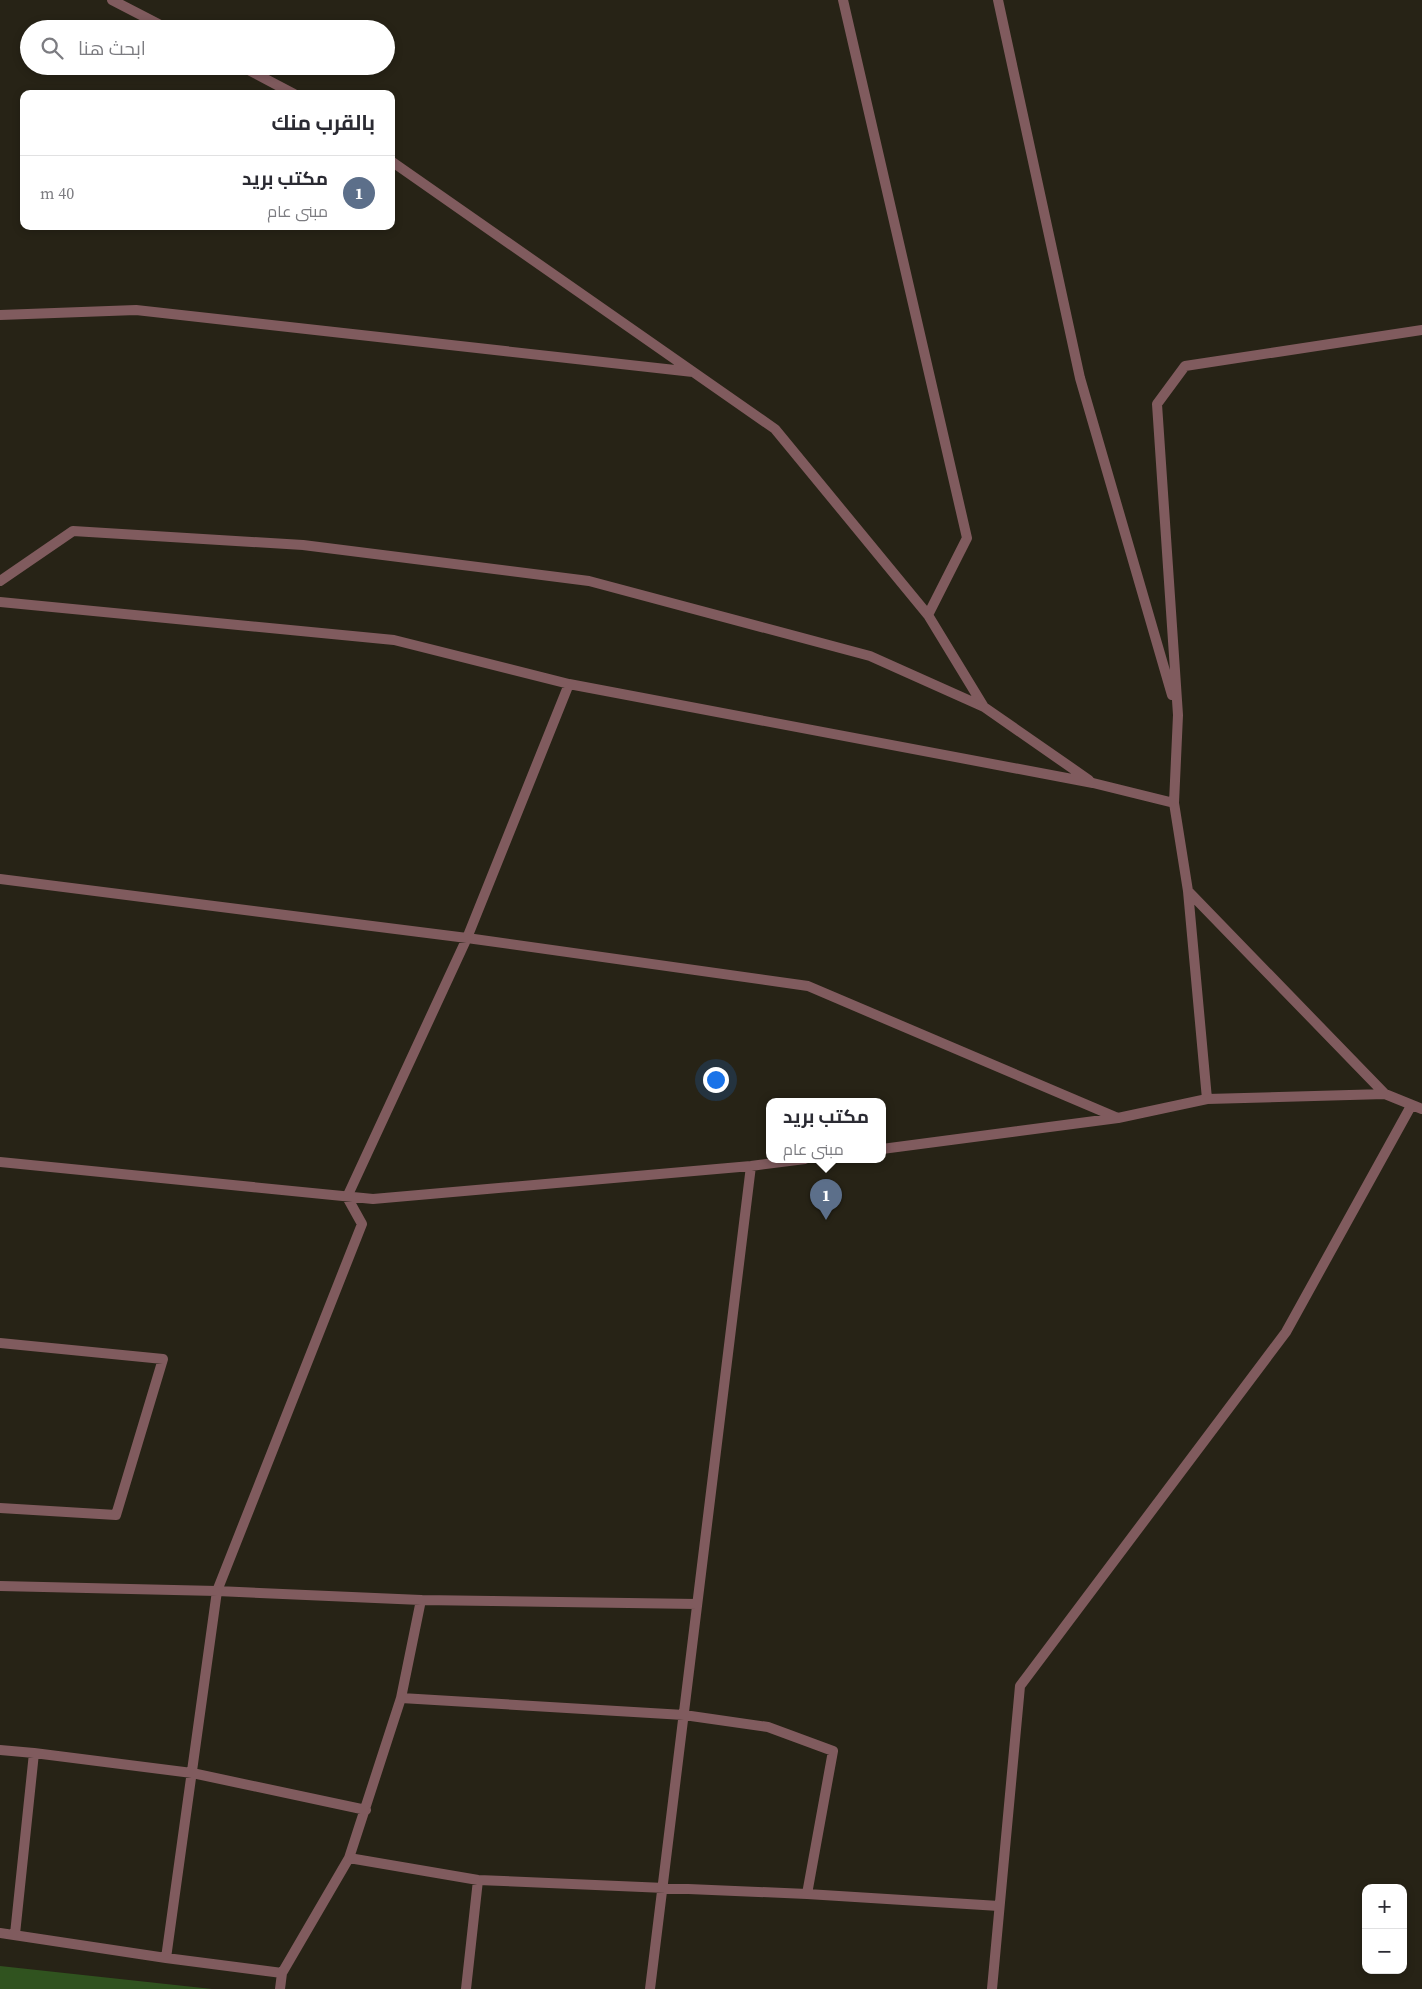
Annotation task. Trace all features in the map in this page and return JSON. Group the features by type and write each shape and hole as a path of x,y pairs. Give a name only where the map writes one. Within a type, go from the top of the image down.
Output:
{"street":[{"path":"112,0 151,20"},
{"path":"843,0 967,538 928,615"},
{"path":"998,0 1080,378 1178,714"},
{"path":"258,75 286,90"},
{"path":"395,164 776,429 928,615 984,707"},
{"path":"0,315 136,310 694,372"},
{"path":"1207,1099 1188,891 1174,803 1178,714 1157,404 1185,366 1422,330"},
{"path":"0,581 73,531 303,545 589,580 870,656 984,707 1093,783"},
{"path":"0,602 394,640 569,684 1093,783 1174,803"},
{"path":"347,1197 467,938 569,684"},
{"path":"0,879 467,938 808,986 1118,1118"},
{"path":"1188,891 1385,1094 1422,1109"},
{"path":"886,1148 1118,1118 1207,1099 1385,1094"},
{"path":"992,1989 1020,1686 1286,1332 1411,1106"},
{"path":"0,1162 373,1199 774,1163"},
{"path":"650,1989 751,1166"},
{"path":"166,1958 217,1590 362,1224 347,1197"},
{"path":"0,1343 163,1359 116,1515 0,1508"},
{"path":"0,1586 217,1590 421,1600 697,1604"},
{"path":"280,1989 282,1973 349,1858 401,1698 421,1600"},
{"path":"401,1698 684,1715 768,1727 833,1750 807,1894"},
{"path":"0,1750 192,1773 366,1810"},
{"path":"15,1934 34,1753"},
{"path":"349,1858 478,1880 807,1894 1000,1906"},
{"path":"466,1989 478,1880"},
{"path":"0,1933 282,1973"}],"green space":[{"path":"0,1966 212,1989 0,1989"}],"place":[{"name":"مكتب بريد","path":"826,1220"}]}
